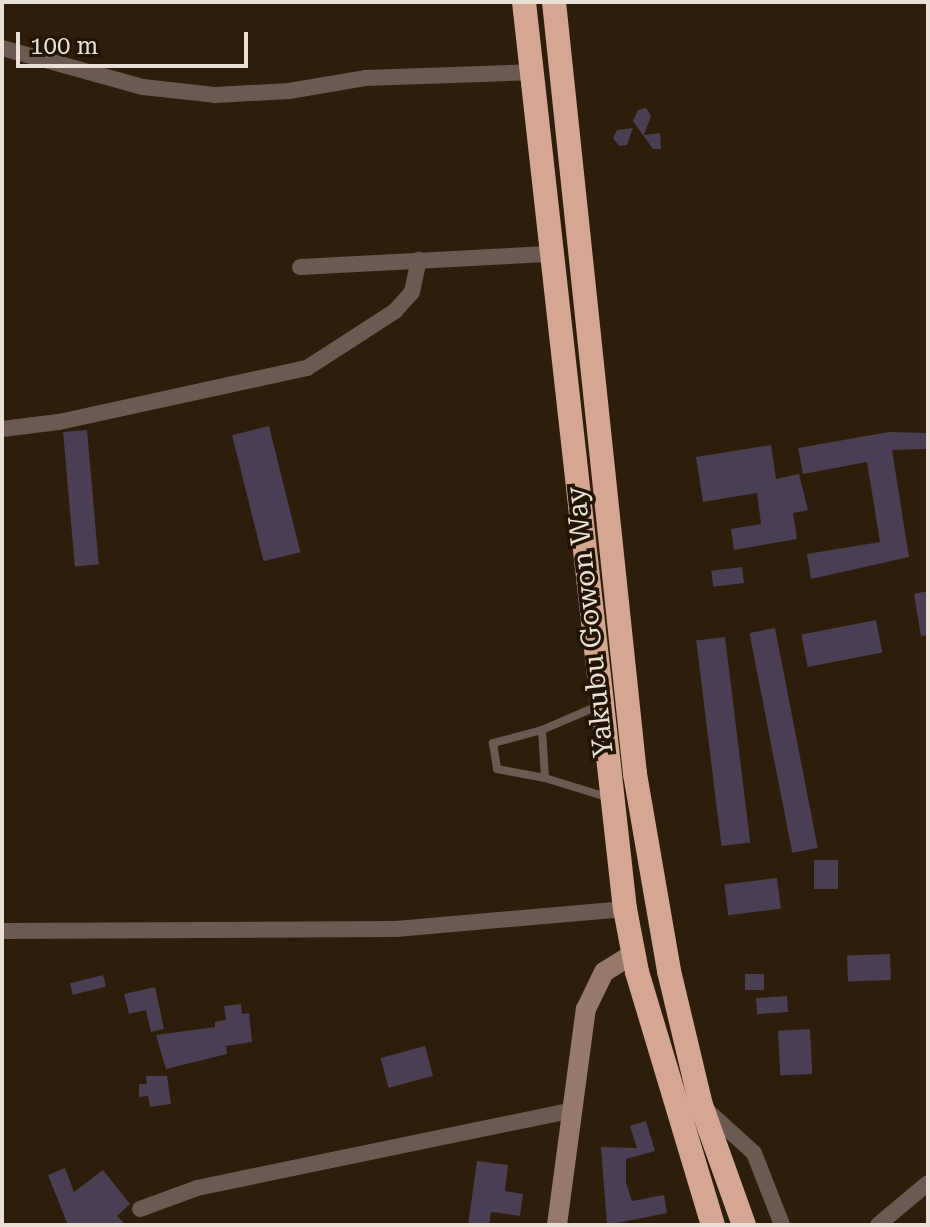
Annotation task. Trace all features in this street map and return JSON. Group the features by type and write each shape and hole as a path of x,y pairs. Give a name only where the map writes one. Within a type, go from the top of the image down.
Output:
{"highway":[{"name":"Yakubu Gowon Way","path":"524,2 625,909 633,954 713,1225"},
{"name":"Yakubu Gowon Way","path":"554,2 635,774 669,971 701,1105 744,1225"},
{"path":"562,345 591,341"}],"street":[{"path":"2,48 143,87 215,95 289,91 365,78 533,72"},
{"path":"300,267 552,254"},
{"path":"2,429 59,422 307,368 395,311 412,292 419,260"},
{"path":"2,931 396,929 625,909"},
{"path":"557,1225 572,1110 594,986 633,954"},
{"path":"701,1105 754,1153 782,1225"},
{"path":"140,1209 197,1188 572,1110"},
{"path":"878,1225 928,1183"}],"lane":[{"path":"601,705 542,730 499,737 493,743 497,769 545,778 612,799"},
{"path":"542,730 545,778"}],"building":[{"path":"646,108 651,116 644,135 660,133 661,149 653,149 633,121 638,110"},
{"path":"633,128 627,145 619,146 613,138 617,130"},
{"path":"269,426 300,552 264,561 232,435"},
{"path":"87,430 99,564 75,567 63,432"},
{"path":"889,432 928,433 928,449 892,450 909,557 811,579 807,554 880,542 867,462 803,474 798,448"},
{"path":"771,445 776,479 799,474 808,510 793,513 797,539 734,550 731,529 761,524 757,493 703,502 696,457"},
{"path":"742,567 744,583 713,587 711,571"},
{"path":"928,591 928,635 921,636 914,594"},
{"path":"876,620 882,652 808,667 801,635"},
{"path":"775,628 818,848 792,853 749,633"},
{"path":"725,637 750,842 721,846 696,641"},
{"path":"814,860 838,860 838,889 814,889"},
{"path":"777,878 781,909 728,915 724,884"},
{"path":"890,954 891,980 848,981 847,956"},
{"path":"745,974 764,974 764,990 745,990"},
{"path":"103,975 106,987 73,995 70,983"},
{"path":"155,987 164,1029 151,1032 146,1010 129,1014 124,994"},
{"path":"787,996 788,1012 757,1014 756,998"},
{"path":"241,1004 242,1014 249,1013 252,1042 226,1046 227,1054 166,1069 156,1035 215,1027 215,1022 226,1020 224,1006"},
{"path":"810,1029 812,1074 780,1076 778,1031"},
{"path":"425,1046 433,1076 389,1088 381,1058"},
{"path":"146,1076 167,1076 171,1104 150,1107 148,1096 139,1097 139,1084 147,1084"},
{"path":"646,1121 655,1151 626,1159 626,1183 632,1201 664,1195 667,1213 607,1225 601,1147 637,1148 630,1126"},
{"path":"477,1161 508,1165 505,1191 523,1194 520,1216 491,1212 489,1225 468,1225"},
{"path":"65,1168 74,1192 103,1170 130,1204 117,1216 126,1225 68,1225 48,1175"}]}
